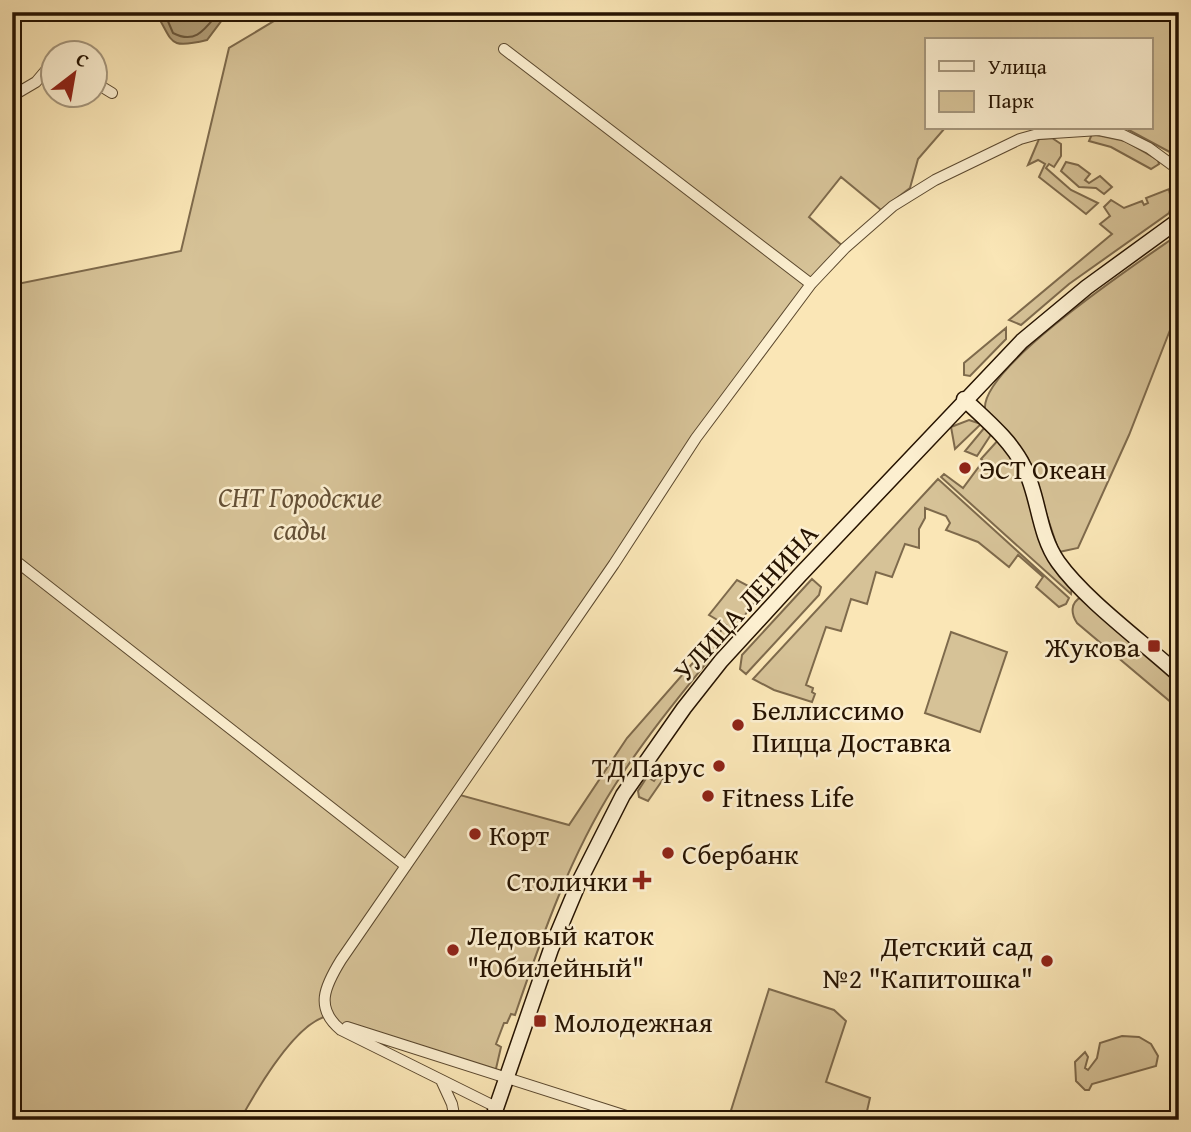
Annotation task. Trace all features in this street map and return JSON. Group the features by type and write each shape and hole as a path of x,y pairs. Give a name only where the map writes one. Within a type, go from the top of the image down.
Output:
{"main road":[{"name":"УЛИЦА ЛЕНИНА","path":"494,1113 551,949 580,880 624,794 662,736 721,661 964,399 1040,325 1179,220"},
{"path":"964,399 1005,439 1025,467 1038,515 1057,561 1079,585 1179,675"}],"street":[{"path":"504,49 810,284"},
{"path":"12,82 19,92 26,90 38,78"},
{"path":"108,91 112,93"},
{"path":"494,1113 440,1080 333,1023 327,1016 323,996 327,984 614,564 665,482 810,284 845,248 893,206 934,180 1020,139 1066,130 1099,130 1123,135 1149,148 1179,170"},
{"path":"12,558 406,866"},
{"path":"333,1023 639,1120"},
{"path":"440,1080 452,1104 455,1120"}],"green space":[{"name":"СНТ Городские сады","path":"289,12 1179,12 1179,157 1129,130 1152,130 1152,38 925,38 925,130 943,130 918,159 910,188 881,210 841,177 809,217 845,248 737,386 456,794 569,825 627,738 726,625 709,615 737,580 756,590 755,602 648,737 599,812 558,897 515,1015 511,1014 507,1023 504,1023 496,1044 501,1047 495,1073 333,1023 327,1016 302,1032 290,1045 266,1076 240,1120 12,1120 12,285 181,251 229,48"},
{"path":"1092,134 1125,141 1158,160 1159,164 1151,169 1111,147 1089,141"},
{"path":"1052,138 1061,144 1061,156 1054,167 1049,164 1046,168 1071,190 1098,203 1086,214 1039,177 1045,164 1038,160 1028,165 1039,139"},
{"path":"1066,162 1078,165 1090,174 1085,180 1089,183 1100,176 1112,187 1104,194 1096,188 1079,187 1061,171"},
{"path":"1169,189 1172,204 1169,213 1069,284 1021,325 1009,320 1112,234 1100,224 1110,216 1104,207 1111,200 1124,208 1142,201 1144,205 1148,203 1146,198"},
{"path":"1179,234 1179,307 1129,435 1078,548 1059,552 1028,459 1014,438 985,409 991,390 1008,367 1067,315"},
{"path":"1006,328 1006,339 970,376 964,375 964,363"},
{"path":"969,420 981,424 955,449 951,427"},
{"path":"985,427 992,433 977,456 965,451"},
{"path":"999,439 1013,457 1072,587 1071,594 941,477 944,474 963,488 983,461 981,459"},
{"path":"938,479 1069,598 1066,604 1059,607 1036,587 1043,577 1018,555 1009,567 978,542 946,530 950,523 946,516 925,508 925,518 919,529 919,548 905,544 892,577 876,572 867,604 851,599 841,631 826,627 806,685 813,688 812,692 815,694 812,702 774,690 753,679"},
{"path":"812,579 821,587 819,595 746,674 740,669 742,655"},
{"path":"1081,597 1179,683 1179,709 1077,623 1073,609 1075,602"},
{"path":"951,632 1007,652 980,732 925,713"},
{"path":"661,771 666,775 648,801 639,797 638,791 647,777 654,781"},
{"path":"769,989 834,1010 846,1021 826,1082 870,1098 865,1120 728,1120"},
{"path":"1122,1036 1139,1037 1151,1044 1158,1056 1156,1066 1092,1084 1089,1090 1085,1090 1076,1081 1075,1062 1085,1052 1088,1057 1085,1068 1088,1070 1097,1058 1100,1043"}],"water":[{"path":"155,12 228,12 207,40 184,44 173,41"}],"place":[{"name":"ЭСТ Океан","path":"965,468"},
{"name":"Жукова","path":"1154,646"},
{"name":"Беллиссимо Пицца Доставка","path":"738,725"},
{"name":"ТД Парус","path":"719,766"},
{"name":"Fitness Life","path":"708,796"},
{"name":"Корт","path":"475,834"},
{"name":"Сбербанк","path":"668,853"},
{"name":"Столички","path":"642,880"},
{"name":"Ледовый каток \"Юбилейный\"","path":"453,950"},
{"name":"Детский сад №2 \"Капитошка\"","path":"1047,961"},
{"name":"Молодежная","path":"540,1021"}]}
